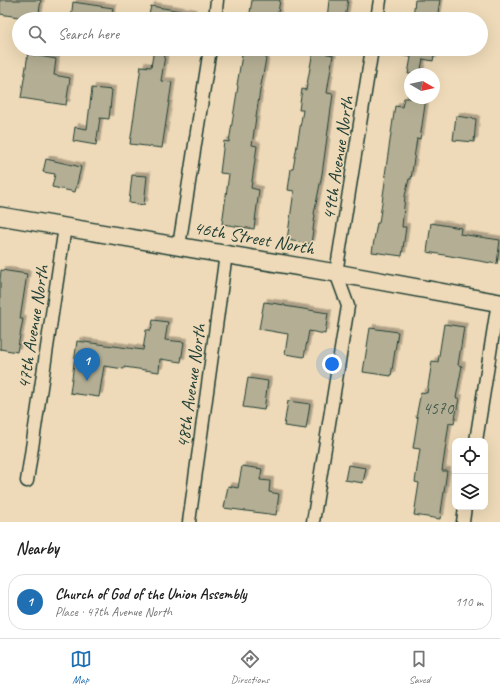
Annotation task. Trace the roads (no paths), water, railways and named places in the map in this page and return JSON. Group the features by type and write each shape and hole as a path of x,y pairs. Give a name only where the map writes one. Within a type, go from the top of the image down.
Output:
{"street":[{"path":"215,12 218,0"},
{"path":"378,12 380,0"},
{"path":"179,246 209,56"},
{"name":"49th Avenue North","path":"336,273 371,56"},
{"name":"46th Street North","path":"0,216 336,273 499,303"},
{"name":"47th Avenue North","path":"27,480 65,227"},
{"name":"48th Avenue North","path":"189,522 226,254"},
{"path":"313,522 348,306 336,273"},
{"path":"476,438 499,303"},
{"path":"463,522 465,510"}],"place":[{"name":"Church of God of the Union Assembly","path":"87,381"}]}
